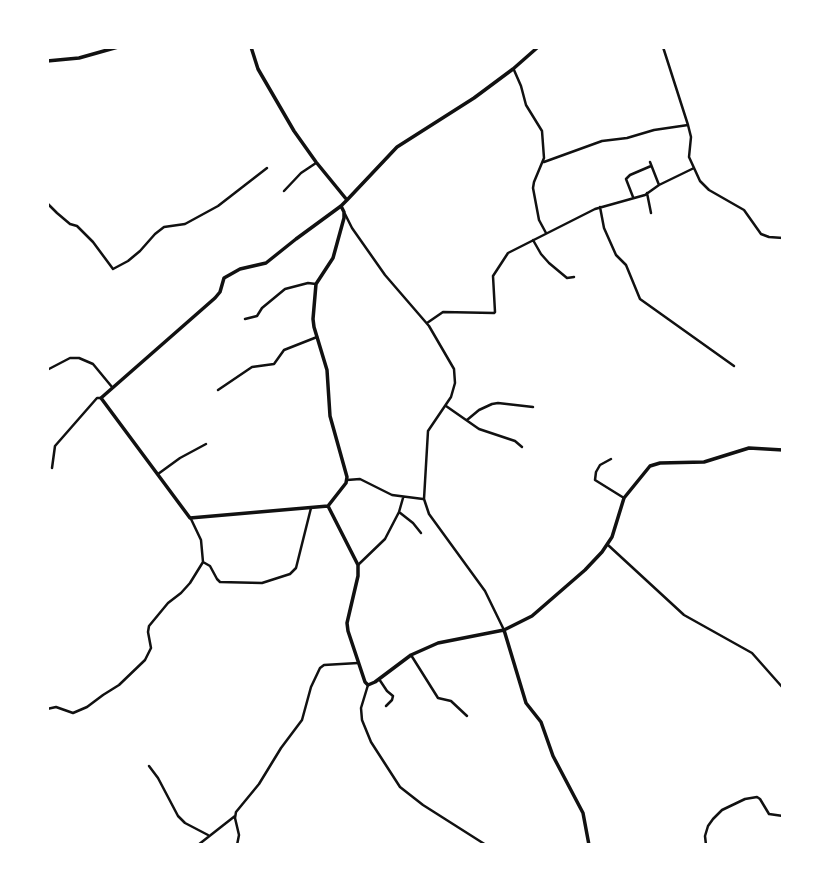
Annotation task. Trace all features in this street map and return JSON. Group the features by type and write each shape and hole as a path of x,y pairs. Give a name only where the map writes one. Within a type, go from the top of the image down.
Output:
{"street":[{"path":"47,61 79,58 118,47"},
{"path":"251,47 258,69 294,131 347,200"},
{"path":"52,468 55,446 97,398 101,398 215,298 224,278 240,269 266,263 341,206 397,147 474,98 538,47"},
{"path":"663,47 691,137 689,157 705,188 744,211 761,234 783,238"},
{"path":"513,69 526,105 542,131 544,162 533,185 539,220 546,233"},
{"path":"544,162 606,141 688,125"},
{"path":"284,191 316,162"},
{"path":"634,198 626,179 630,174 651,164 659,185"},
{"path":"47,203 90,239 113,269 128,261 164,227 185,224 218,206 267,168"},
{"path":"427,323 443,312 494,313 494,274 508,253 600,207 647,193 694,168"},
{"path":"647,193 651,213"},
{"path":"341,206 352,228 385,275 427,323 454,369 454,388 446,406 428,431 424,499 429,514 485,591 504,630 526,704 541,722 554,756 583,813 589,845"},
{"path":"600,207 604,228 616,255 626,265 639,299 734,366"},
{"path":"328,506 347,480 347,474 330,416 327,370 313,319 316,284 333,258 344,212"},
{"path":"533,240 549,263 567,278 574,277"},
{"path":"245,319 257,316 262,308 285,289 308,283 316,284"},
{"path":"218,390 252,367 274,364 284,350 317,337"},
{"path":"47,370 70,358 79,358 89,361 112,388"},
{"path":"47,709 56,707 75,712 121,684 150,652 149,626 168,603 190,583 203,562 200,537 190,518 101,398"},
{"path":"467,420 479,410 498,402 533,407"},
{"path":"446,406 483,431 515,441 522,447"},
{"path":"158,474 206,444"},
{"path":"486,845 400,787 372,742 362,720 361,708 368,684 411,655 438,643 504,630 532,616 585,570 608,545 624,498 647,469 654,465 705,462 749,448 783,450"},
{"path":"611,459 600,465 595,480 624,498"},
{"path":"347,480 360,479 386,493 403,498 424,499"},
{"path":"358,565 385,539 403,498"},
{"path":"190,518 328,506"},
{"path":"328,506 358,565 347,623 349,638 368,684"},
{"path":"203,562 210,566 222,582 262,583 290,574 296,568 311,508"},
{"path":"399,512 421,533"},
{"path":"608,545 684,615 752,653 783,688"},
{"path":"411,655 438,698 451,701 467,716"},
{"path":"198,845 235,816 259,784 302,720 311,687 321,667 358,663"},
{"path":"379,679 393,696 386,706"},
{"path":"149,766 181,820 208,835"},
{"path":"706,845 705,836 713,819 722,810 745,799 760,799 769,814 783,816"},
{"path":"235,816 239,835 237,845"}]}
